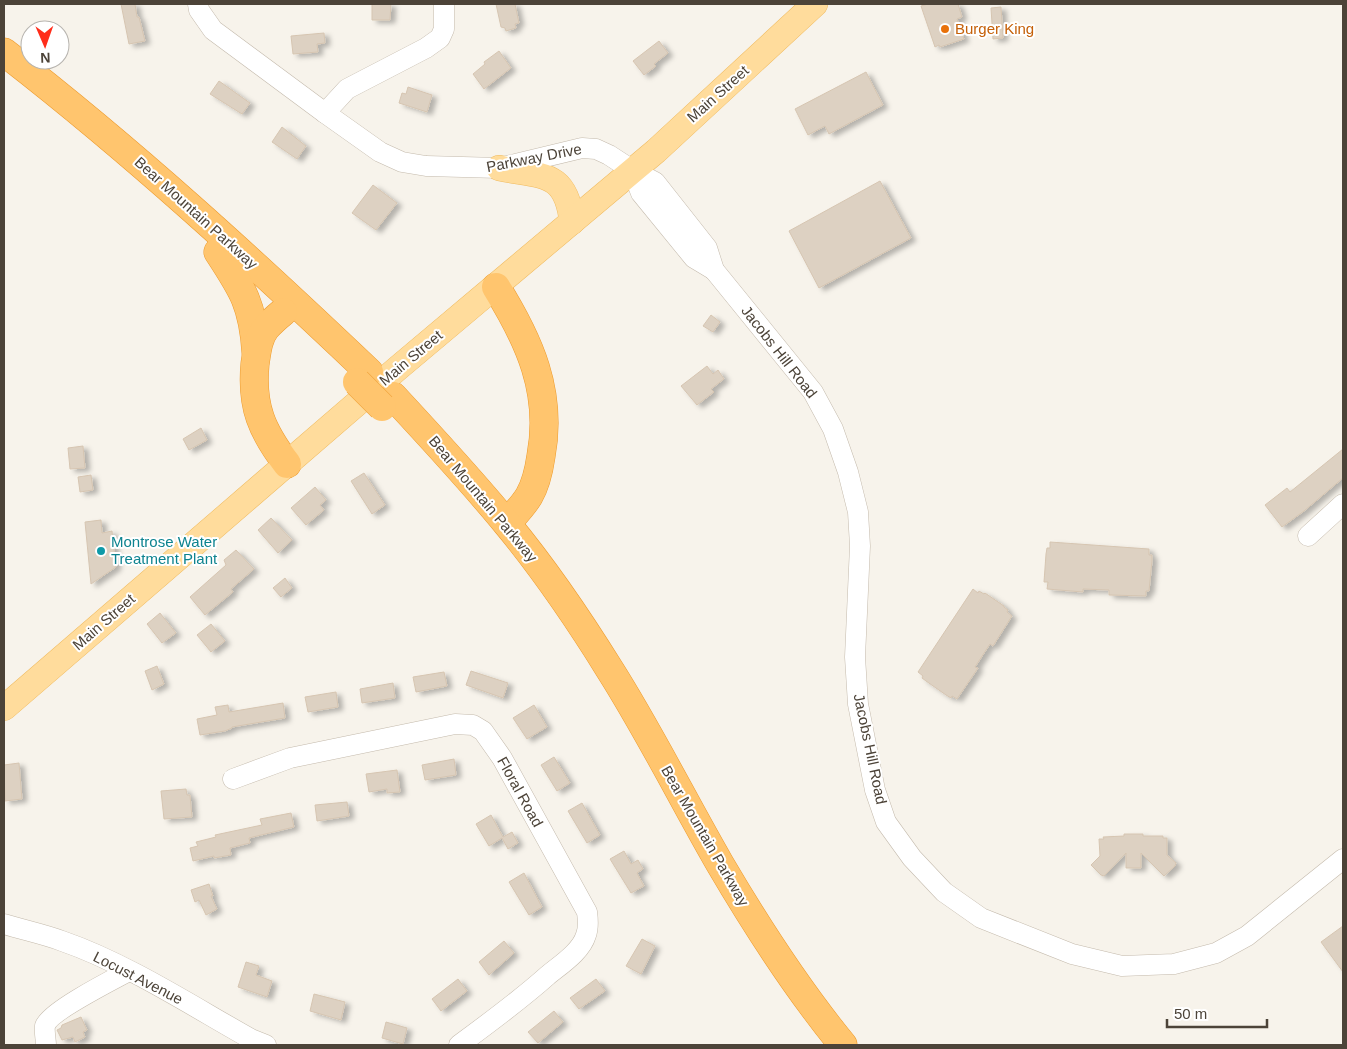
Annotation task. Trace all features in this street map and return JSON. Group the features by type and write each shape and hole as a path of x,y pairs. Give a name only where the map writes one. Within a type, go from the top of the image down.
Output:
{"highway":[{"name":"Bear Mountain Parkway","path":"4,52 67,102 228,240 387,401 466,475 507,523 586,631 746,906 800,989 843,1045"},
{"name":"Bear Mountain Parkway","path":"4,72 125,170 283,312 363,376"},
{"path":"218,252 238,282 249,306 255,330 254,385 257,410 266,434 287,464"},
{"path":"496,287 517,322 530,350 541,384 543,411 542,447 536,480 526,501 507,523"},
{"path":"256,353 266,328 283,312"},
{"name":"Bear Mountain Parkway","path":"387,401 494,534 563,628 625,728 718,895 795,1012 821,1045"}],"main road":[{"name":"Main Street","path":"4,708 391,374 632,170 723,90 814,4"},
{"path":"499,168 548,178 556,182 567,196 572,222"}],"street":[{"name":"Parkway Drive","path":"198,4 199,10 213,30 380,152 402,162 426,166 499,168 582,148 596,149 632,170"},
{"path":"325,113 347,89 426,48 440,38 444,29 444,4"},
{"name":"Jacobs Hill Road","path":"632,170 655,182 706,248 714,270 813,392 833,429 848,472 858,512 860,546 855,657 858,704 875,790 886,822 912,858 944,892 981,918 1072,954 1122,966 1174,964 1216,953 1248,936 1343,859"},
{"path":"1308,536 1343,504"},
{"name":"Floral Road","path":"234,779 290,758 455,724 473,725 483,731 502,758 587,912 588,921 586,935 580,947 568,959 507,1011 459,1045"},
{"name":"Locust Avenue","path":"4,924 63,941 129,971 251,1039 266,1045"},
{"path":"46,1045 45,1026 48,1021 60,1011 129,971"}],"building":[{"path":"121,4 135,4 145,41 129,44"},
{"path":"372,4 391,4 390,20 372,20"},
{"path":"496,4 515,4 519,23 515,24 516,28 506,31 505,28 501,27"},
{"name":"Burger King","path":"928,4 958,4 962,17 957,19 964,39 935,47 921,6"},
{"path":"1001,7 1003,38 993,39 991,8"},
{"path":"324,33 325,43 317,44 318,52 293,54 291,36"},
{"path":"659,41 668,53 644,75 633,61"},
{"path":"499,51 511,68 484,89 473,74 485,64 484,62"},
{"path":"866,72 883,105 829,134 825,126 808,135 795,109"},
{"path":"219,81 250,103 242,114 210,94"},
{"path":"408,87 432,95 427,112 399,103 402,93 406,94"},
{"path":"282,127 306,146 297,159 272,142"},
{"path":"880,181 911,238 819,288 789,231"},
{"path":"373,185 397,203 376,230 352,213"},
{"path":"711,315 720,322 713,332 703,326"},
{"path":"707,366 713,374 718,370 724,379 711,389 714,392 697,405 681,386"},
{"path":"201,428 207,440 189,450 183,439"},
{"path":"83,446 85,468 70,469 68,448"},
{"path":"1343,449 1343,478 1282,527 1265,505 1287,488 1290,492"},
{"path":"364,473 385,505 372,514 351,481"},
{"path":"91,475 93,490 80,492 78,477"},
{"path":"315,487 326,500 320,505 324,510 306,525 291,508"},
{"path":"271,518 292,540 278,553 258,530"},
{"name":"Montrose Water Treatment Plant","path":"101,520 102,533 112,531 116,567 91,584 85,522"},
{"path":"1050,542 1149,549 1152,561 1149,591 1146,591 1146,596 1109,595 1109,590 1083,589 1083,592 1047,589 1048,582 1044,582 1046,554 1047,548 1050,548"},
{"path":"236,550 254,569 231,589 233,592 205,615 190,597 226,565 224,560"},
{"path":"285,578 292,588 281,597 273,588"},
{"path":"973,589 978,593 979,591 985,593 1004,606 1012,616 993,646 990,644 975,667 978,668 957,699 952,696 951,698 922,678 923,676 918,672"},
{"path":"160,613 176,633 162,643 147,624"},
{"path":"211,624 225,641 211,652 197,635"},
{"path":"157,666 164,684 152,690 145,671"},
{"path":"471,671 508,683 503,698 466,685"},
{"path":"444,672 447,686 416,692 413,677"},
{"path":"393,683 395,698 362,703 360,689"},
{"path":"336,692 338,707 308,712 305,697"},
{"path":"283,703 285,718 232,727 225,731 200,735 197,719 217,715 215,707 228,705 229,712"},
{"path":"534,705 547,727 527,739 513,718"},
{"path":"554,757 570,783 557,791 541,765"},
{"path":"454,759 456,775 425,780 422,765"},
{"path":"19,763 22,799 5,801 4,765"},
{"path":"397,770 400,792 387,793 387,789 369,792 366,774"},
{"path":"186,789 187,795 190,795 192,817 164,819 161,791"},
{"path":"347,802 349,816 317,821 315,805"},
{"path":"582,803 600,835 587,843 568,811"},
{"path":"291,813 294,827 249,838 250,843 230,848 231,855 214,858 214,856 193,861 190,848 198,846 196,842 216,837 215,835 262,825 260,819"},
{"path":"491,815 503,837 512,832 518,843 508,849 502,838 489,846 476,824"},
{"path":"1124,834 1143,834 1143,836 1163,836 1163,838 1167,838 1167,855 1176,863 1175,866 1164,876 1141,853 1141,868 1126,868 1126,853 1104,876 1101,875 1091,865 1100,856 1099,839 1104,839 1103,837 1124,836"},
{"path":"624,851 631,864 638,860 643,869 637,873 644,886 631,893 610,859"},
{"path":"524,873 542,907 529,915 509,882"},
{"path":"209,884 213,896 211,896 217,909 206,915 199,900 195,902 191,890"},
{"path":"1343,926 1343,972 1321,942"},
{"path":"642,939 655,946 641,974 626,966"},
{"path":"504,941 514,953 489,975 479,962"},
{"path":"246,962 259,966 256,975 272,981 267,997 238,987"},
{"path":"458,979 467,991 441,1011 432,999"},
{"path":"596,979 605,991 579,1009 570,998"},
{"path":"314,994 345,1002 341,1020 310,1011"},
{"path":"554,1011 563,1022 538,1043 528,1032"},
{"path":"81,1017 87,1030 83,1032 85,1037 75,1042 73,1037 62,1040 57,1030 62,1025"},
{"path":"386,1022 407,1028 403,1044 382,1038"}],"place":[{"name":"Burger King","path":"945,29"},
{"name":"Montrose Water Treatment Plant","path":"101,551"}]}
